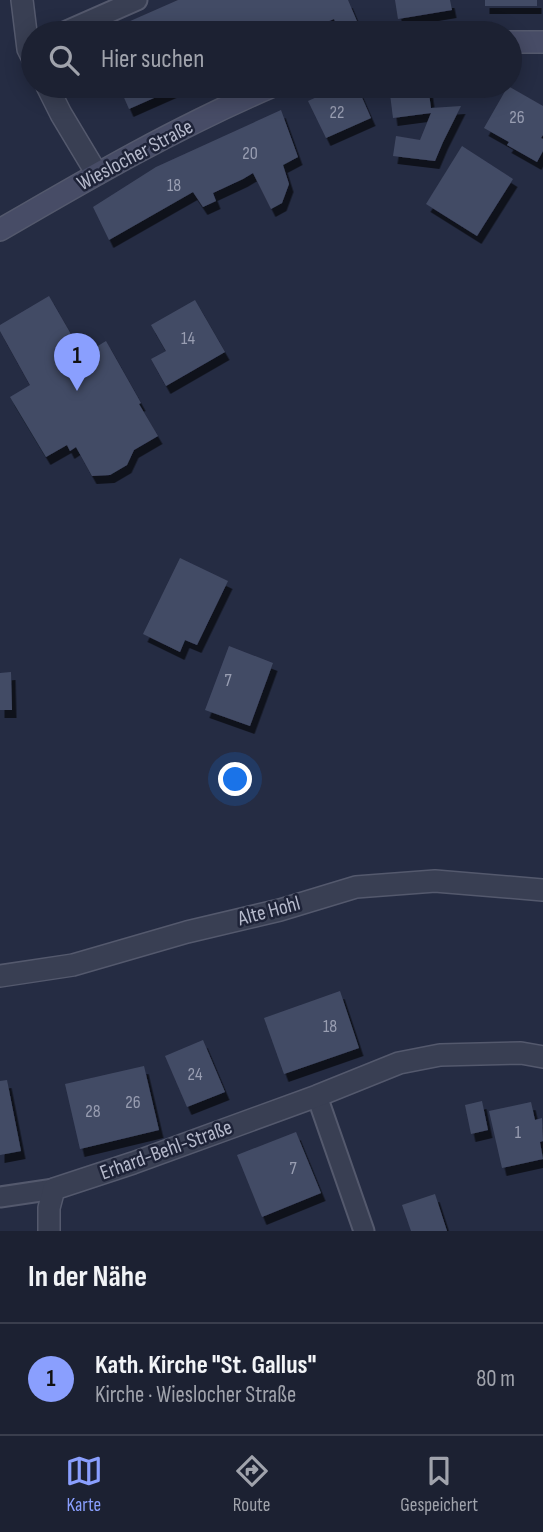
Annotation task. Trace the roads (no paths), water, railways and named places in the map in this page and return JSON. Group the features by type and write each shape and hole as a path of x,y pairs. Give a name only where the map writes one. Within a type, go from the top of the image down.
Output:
{"main road":[{"path":"522,42 543,42"},
{"name":"Wieslocher Straße","path":"0,230 97,174 245,98"}],"street":[{"path":"22,0 26,21"},
{"path":"53,98 97,174"},
{"name":"Alte Hohl","path":"0,976 74,965 356,887 435,881 543,890"},
{"name":"Erhard-Behl-Straße","path":"54,1188 133,1163 399,1063 440,1055 521,1053 543,1057"},
{"path":"49,1231 49,1208 54,1188"}],"lane":[{"path":"89,21 136,0"},
{"path":"317,1096 364,1231"},
{"path":"0,1197 54,1188"}],"place":[{"name":"Kath. Kirche \"St. Gallus\"","path":"77,391"}]}
